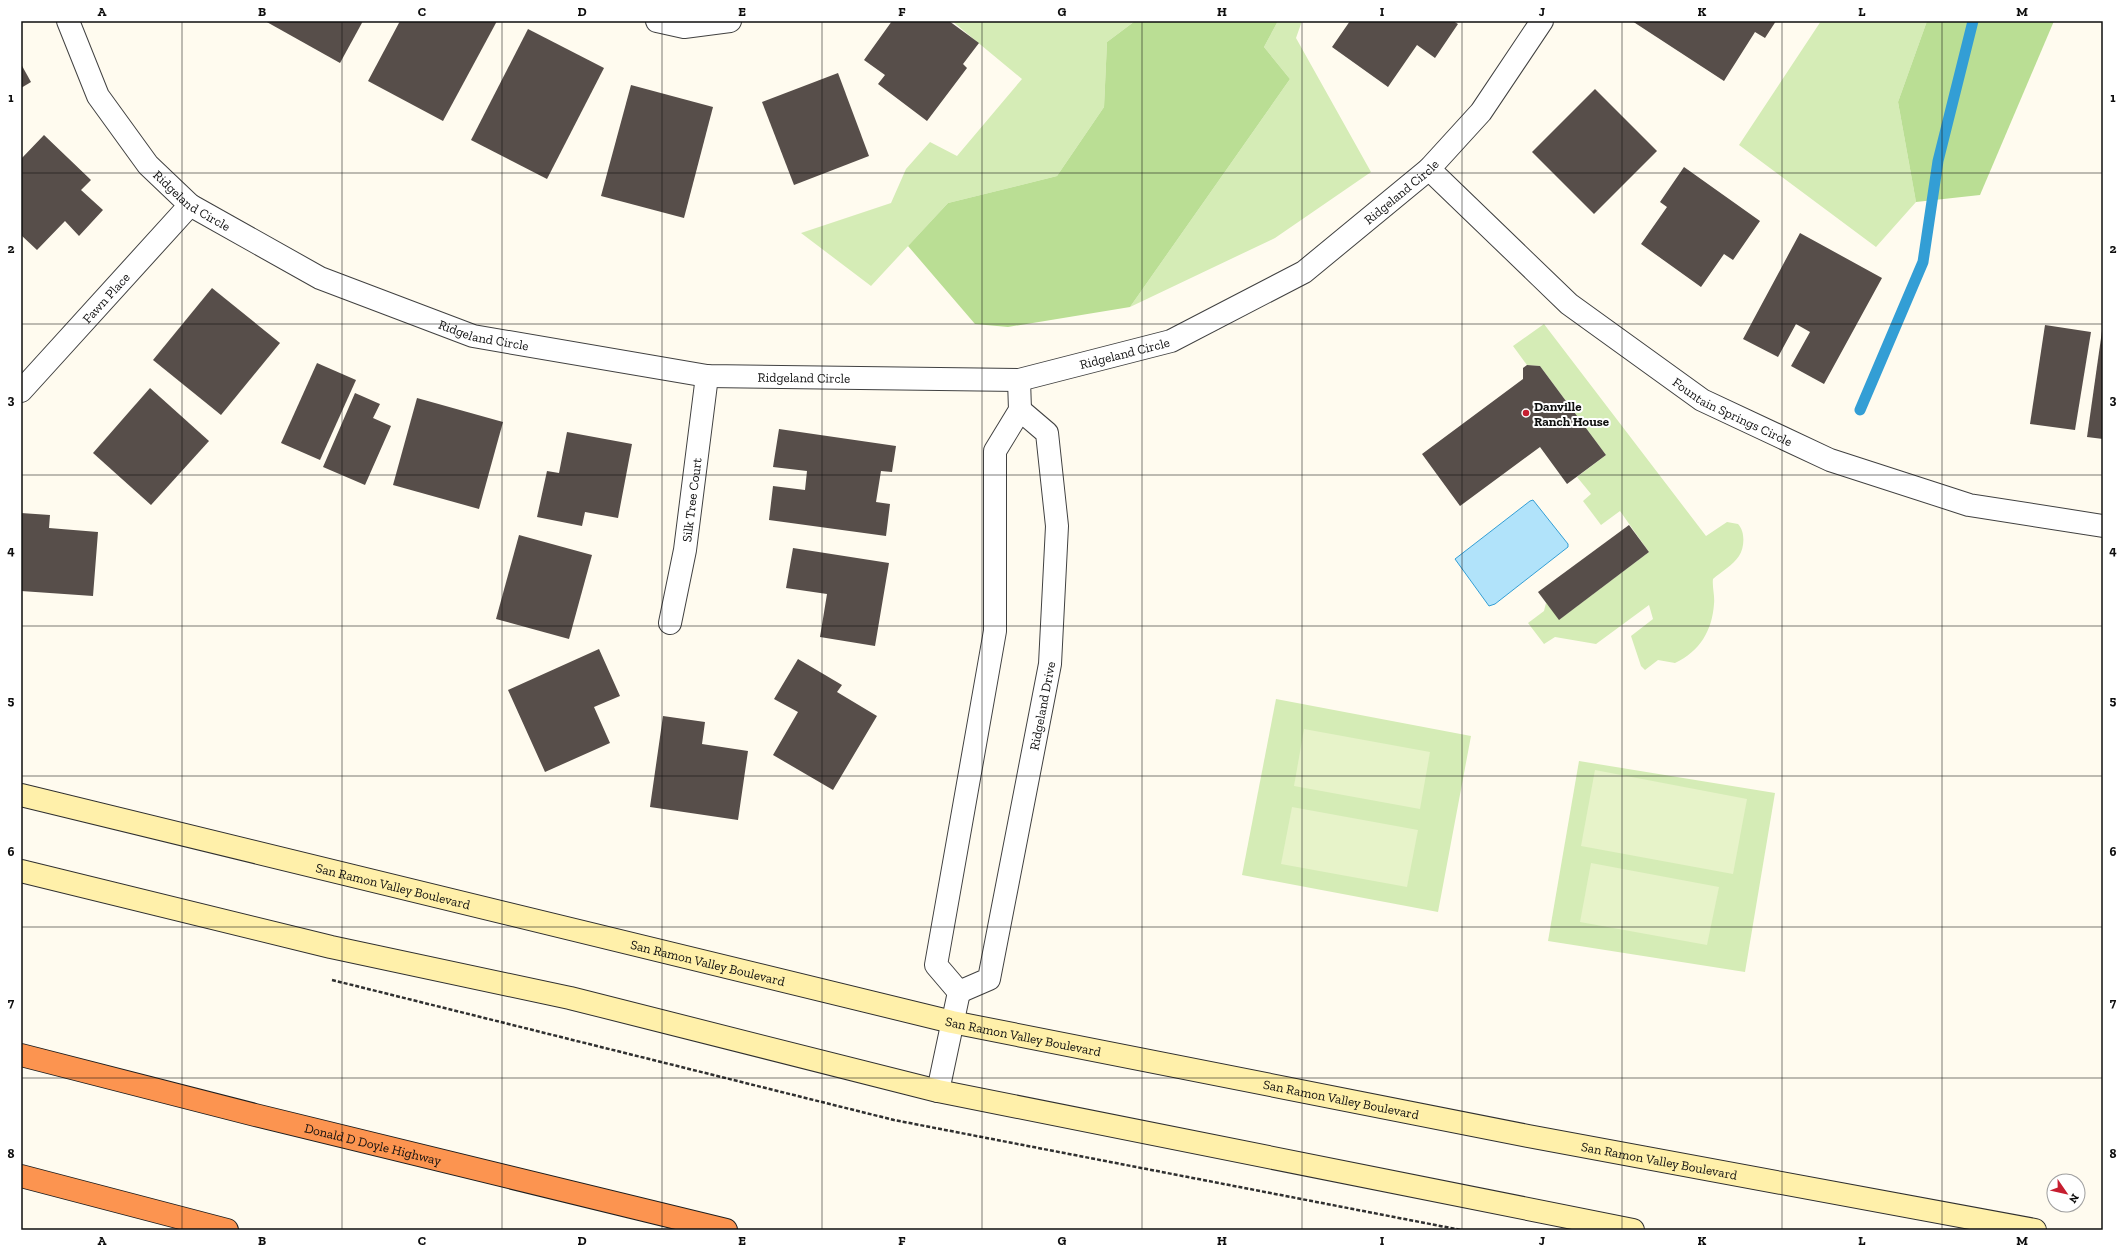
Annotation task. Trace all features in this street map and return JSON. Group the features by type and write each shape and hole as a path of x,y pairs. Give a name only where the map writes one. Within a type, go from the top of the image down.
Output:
{"highway":[{"name":"Donald D Doyle Highway","path":"21,1056 255,1115 726,1230"},
{"path":"21,1176 227,1230"}],"main road":[{"name":"San Ramon Valley Boulevard","path":"21,795 952,1022 1528,1136 2035,1230"},
{"path":"21,870 331,947 570,998 938,1091 1633,1230"}],"street":[{"name":"Ridgeland Circle","path":"68,21 98,96 148,165 190,205 320,278 473,336 706,376 1019,380 1171,341 1304,272 1429,169 1481,112 1542,21"},
{"path":"657,21 684,27 730,21"},
{"name":"Fountain Springs Circle","path":"1429,169 1569,304 1702,400 1830,460 1969,505 2103,526"},
{"name":"Fawn Place","path":"21,391 190,205"},
{"name":"Silk Tree Court","path":"670,623 685,550 706,376"},
{"path":"938,1091 959,992 936,965 995,631 995,451 1020,410 1019,380"},
{"name":"Ridgeland Drive","path":"959,992 989,979 1050,664 1057,526 1047,433 1020,410"}],"path":[{"path":"329,980 894,1120 1461,1230"}],"green space":[{"path":"952,21 1135,21 1107,42 1104,107 1057,176 948,203 871,286 801,233 891,203 906,169 930,142 957,156 1022,79"},
{"path":"1135,21 1278,21 1264,47 1290,79 1130,307 1008,327 975,324 908,246 948,203 1057,176 1104,107 1107,42"},
{"path":"1278,21 1302,21 1296,38 1371,172 1275,238 1130,307 1290,79 1264,47"},
{"path":"1821,21 1927,21 1898,102 1916,202 1876,247 1739,145"},
{"path":"1927,21 2054,21 1980,195 1916,202 1898,102"},
{"path":"1544,324 1706,536 1727,522 1738,524 1742,531 1743,544 1739,556 1713,579 1713,614 1711,623 1703,639 1691,653 1675,663 1658,660 1645,670 1641,666 1631,636 1653,619 1649,605 1596,644 1555,637 1544,644 1528,623 1544,611 1546,603 1560,619 1649,552 1620,511 1601,525 1583,501 1591,494 1577,477 1606,455 1540,366 1527,365 1513,346"},
{"path":"1276,699 1471,736 1438,912 1242,875"},
{"path":"1304,729 1430,752 1420,809 1294,786"},
{"path":"1579,761 1775,793 1745,972 1548,941"},
{"path":"1595,770 1747,799 1733,874 1581,846"},
{"path":"1292,807 1418,830 1407,887 1281,864"},
{"path":"1591,863 1719,887 1707,945 1580,922"}],"water":[{"path":"1533,500 1568,544 1568,547 1495,604 1489,606 1455,559"}],"building":[{"path":"265,21 363,21 340,63"},
{"path":"400,21 497,21 443,121 368,81"},
{"path":"892,21 949,21 979,43 963,64 967,68 927,121 878,84 885,75 864,60"},
{"path":"1350,21 1453,21 1458,24 1435,58 1417,45 1388,87 1332,47"},
{"path":"1632,21 1776,21 1765,38 1755,32 1724,81"},
{"path":"528,29 604,68 547,179 471,140"},
{"path":"21,64 31,82 21,88"},
{"path":"838,73 869,156 794,185 762,102"},
{"path":"631,85 713,107 684,218 601,196"},
{"path":"1595,89 1657,151 1594,214 1532,152"},
{"path":"44,135 91,180 81,190 103,210 79,236 65,221 37,250 21,235 21,159"},
{"path":"1684,167 1760,221 1733,260 1724,254 1701,287 1641,244 1667,207 1660,202"},
{"path":"1800,233 1882,278 1824,384 1791,366 1810,332 1796,324 1778,357 1743,339"},
{"path":"212,288 280,343 221,415 153,360"},
{"path":"2045,325 2091,332 2075,430 2030,424"},
{"path":"2102,331 2103,332 2103,439 2087,437"},
{"path":"317,363 356,380 320,460 281,443"},
{"name":"Danville Ranch House","path":"1527,365 1540,366 1606,455 1567,484 1540,447 1460,506 1422,454 1523,379 1523,368"},
{"path":"150,388 209,441 151,505 93,453"},
{"path":"355,393 380,404 373,418 391,426 365,485 323,467"},
{"path":"417,398 503,422 479,509 393,485"},
{"path":"779,429 896,446 892,472 881,471 876,502 890,504 886,536 769,520 773,486 805,490 807,471 773,467"},
{"path":"567,432 632,444 618,518 585,512 582,526 537,517 547,471 559,473"},
{"path":"21,513 50,515 49,528 98,532 93,596 21,591"},
{"path":"1629,525 1649,552 1559,620 1538,592"},
{"path":"519,535 592,555 569,639 496,619"},
{"path":"793,548 889,563 875,646 820,637 827,594 786,588"},
{"path":"599,649 620,696 594,707 610,743 545,772 508,690"},
{"path":"798,659 842,685 837,692 877,716 833,790 773,755 798,712 774,699"},
{"path":"663,716 705,722 702,744 748,751 738,820 650,807"}],"waterway":[{"path":"1860,410 1923,262 1938,161 1973,21"}],"place":[{"name":"Danville Ranch House","path":"1526,413"}]}
